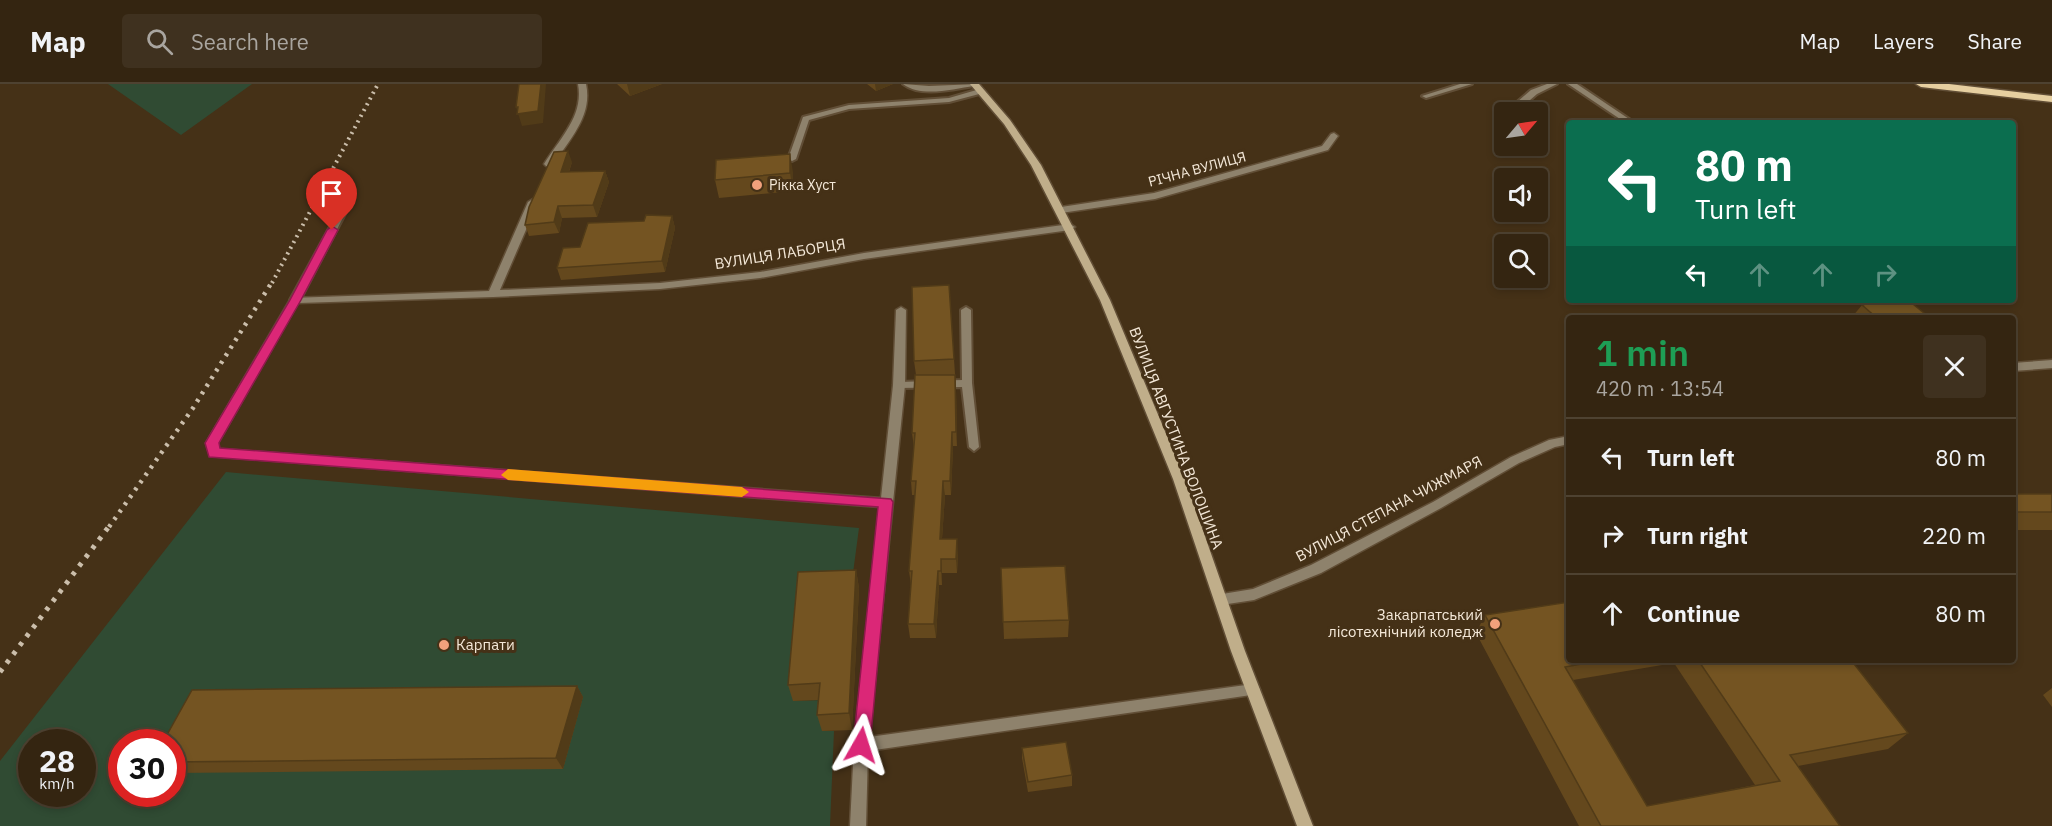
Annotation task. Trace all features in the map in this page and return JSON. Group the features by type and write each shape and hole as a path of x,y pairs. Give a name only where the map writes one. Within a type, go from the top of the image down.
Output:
{"main road":[{"path":"1921,84 2052,99"},
{"name":"ВУЛИЦЯ АВГУСТИНА ВОЛОШИНА","path":"976,86 1022,142 1070,227 1105,300 1179,479 1253,690 1305,826"}],"street":[{"path":"546,172 584,109 585,92 582,84"},
{"name":"РІЧНА ВУЛИЦЯ","path":"1061,210 1155,196 1325,148 1334,136"},
{"path":"493,294 537,192"},
{"name":"ВУЛИЦЯ ЛАБОРЦЯ","path":"296,300 660,286 760,275 864,256 1070,227"},
{"path":"296,300 212,443 214,453 886,502"},
{"path":"858,826 861,745 899,385 901,310"},
{"path":"2016,367 2052,364"},
{"name":"ВУЛИЦЯ СТЕПАНА ЧИЖМАРЯ","path":"1221,599 1254,594 1316,568 1437,505 1515,460 1566,441"},
{"path":"861,745 1253,690"}],"lane":[{"path":"906,84 910,87 935,88 976,86"},
{"path":"1426,96 1468,84"},
{"path":"1522,102 1534,92 1553,84"},
{"path":"1572,84 1626,120"},
{"path":"792,159 806,119 849,107 949,100 976,86"},
{"path":"296,300 342,212"},
{"path":"966,310 967,383 974,447"},
{"path":"899,385 967,383"}],"green space":[{"path":"108,84 252,84 181,135"},
{"name":"Карпати","path":"226,472 859,528 851,588 793,701 824,700 822,731 834,731 830,826 0,826 0,761 18,738 18,807 96,807 96,729 25,729"}],"building":[{"path":"519,84 541,84 538,111 517,114"},
{"path":"568,151 561,172 605,171 593,205 558,206 554,222 525,225 529,207 554,152"},
{"path":"790,154 790,173 715,180 716,160"},
{"path":"646,215 672,216 662,261 557,268 563,248 580,247 588,223 644,221"},
{"path":"949,285 954,359 914,361 912,287"},
{"path":"1912,303 1926,315 1874,315 1862,305"},
{"path":"915,375 955,375 956,432 952,432 950,481 943,481 940,539 957,539 956,559 941,559 934,624 908,624 912,571 909,571 916,481 911,481 915,433 912,433"},
{"path":"2016,494 2052,494 2052,512 2016,512"},
{"path":"1065,566 1069,620 1003,622 1001,568"},
{"path":"856,570 849,713 817,715 820,683 788,685 798,572"},
{"path":"1566,602 1566,663 1587,663 1565,667 1647,806 1780,781 1700,663 1853,663 1908,733 1790,755 1840,826 1601,826 1485,615"},
{"path":"577,686 556,758 186,762 186,729 170,729 192,690"},
{"path":"1066,742 1072,775 1028,782 1022,748"}],"railway":[{"path":"272,283 378,84"},
{"path":"109,527 193,408 272,282"},
{"path":"0,672 110,525"}],"slow traffic":[{"path":"508,475 742,492"}],"place":[{"name":"Рікка Хуст","path":"757,185"},
{"name":"Закарпатський лісотехнічний коледж","path":"1495,624"},
{"name":"Карпати","path":"444,645"}],"route":[{"path":"332,230 296,300 212,443 214,453 886,502 861,745"}]}
